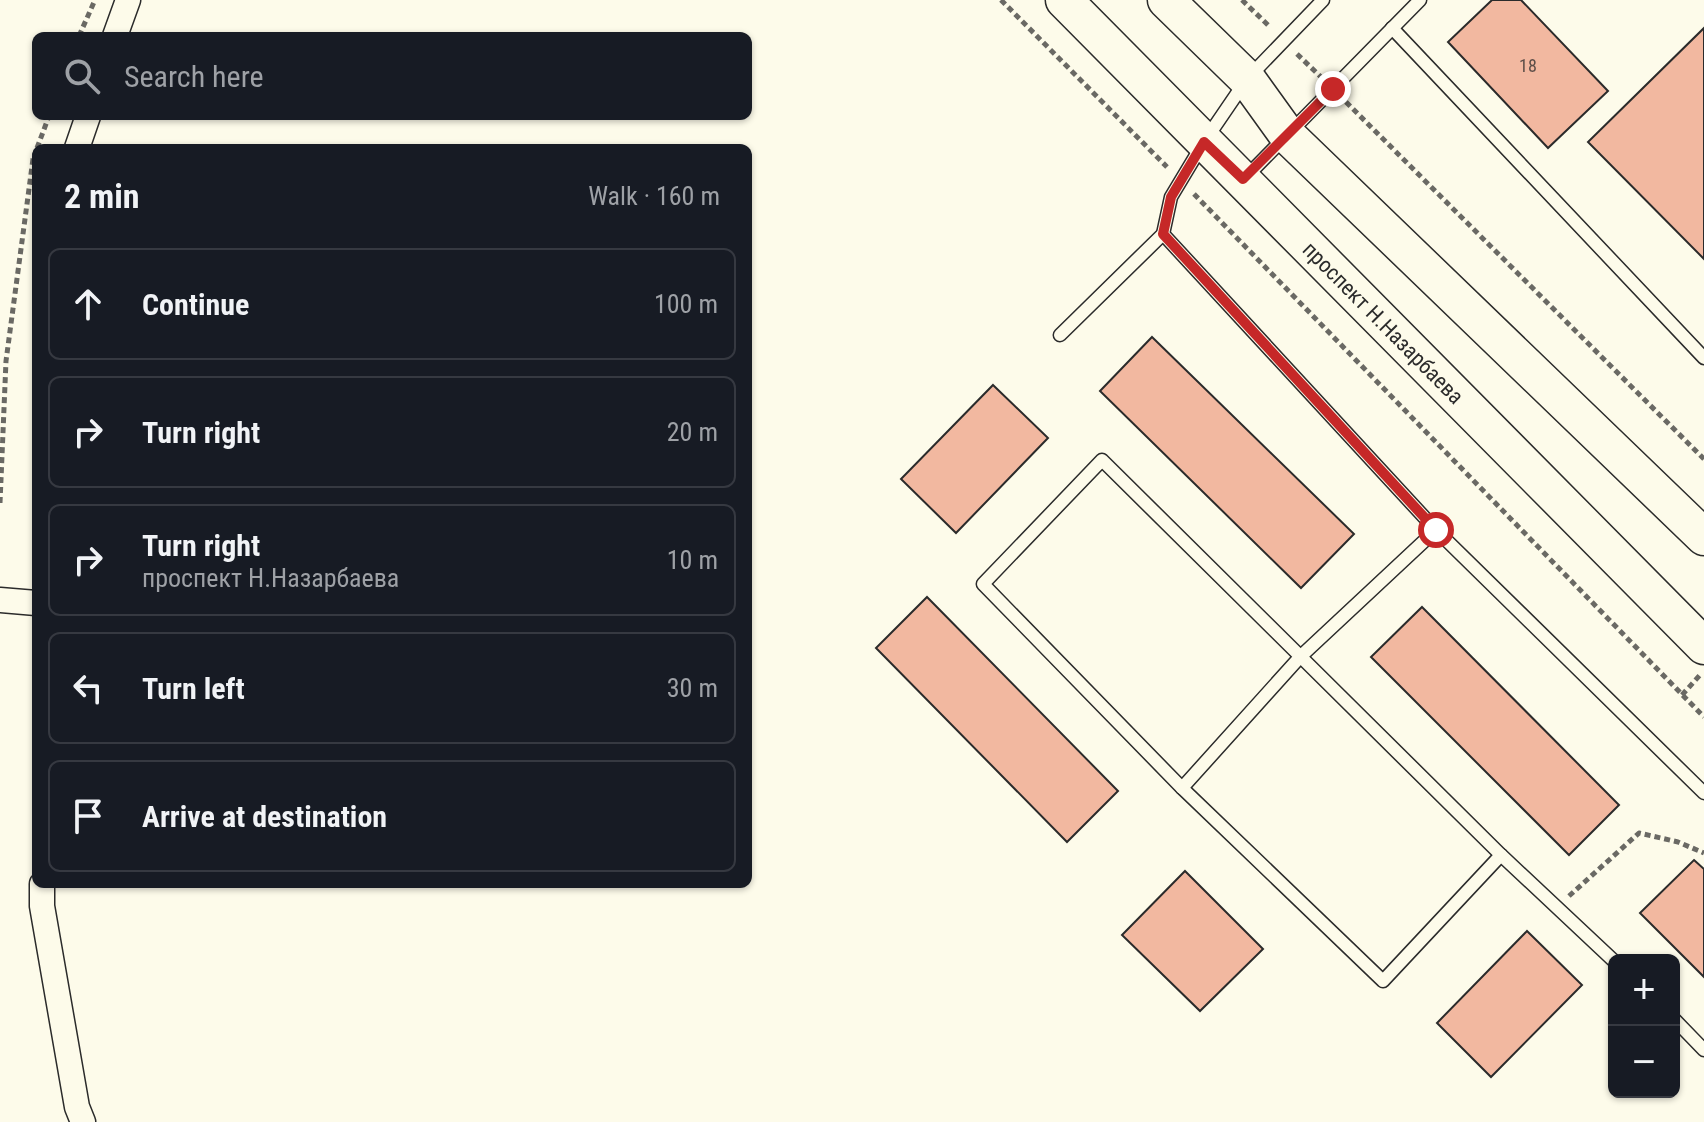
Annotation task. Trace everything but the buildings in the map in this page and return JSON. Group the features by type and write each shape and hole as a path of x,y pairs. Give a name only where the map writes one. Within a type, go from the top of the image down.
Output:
{"main road":[{"name":"проспект Н.Назарбаева","path":"1064,0 1704,646"},
{"path":"1166,0 1247,79 1288,136 1704,537"}],"street":[{"path":"116,32 128,0"},
{"path":"78,144 87,120"},
{"path":"0,600 32,603"},
{"path":"42,888 42,906 77,1107 83,1122"}],"lane":[{"path":"1060,335 1163,234 1171,197 1247,79 1323,0"},
{"path":"1243,179 1420,0"},
{"path":"1392,28 1704,358"},
{"path":"1163,234 1436,530 1704,793"},
{"path":"1501,855 1383,981 1182,788 983,584 1102,460 1501,855 1608,955"},
{"path":"1182,788 1300,657 1436,530"},
{"path":"1680,1025 1704,1050"}],"path":[{"path":"81,32 95,0"},
{"path":"1001,0 1181,180 1704,717"},
{"path":"1242,0 1704,459"},
{"path":"38,144 47,120"},
{"path":"0,503 6,361 32,166"},
{"path":"1682,695 1704,670"},
{"path":"1556,907 1639,833 1678,842 1704,853"}],"route":[{"path":"1333,89 1243,179 1204,142 1171,197 1163,234 1436,530"}]}
